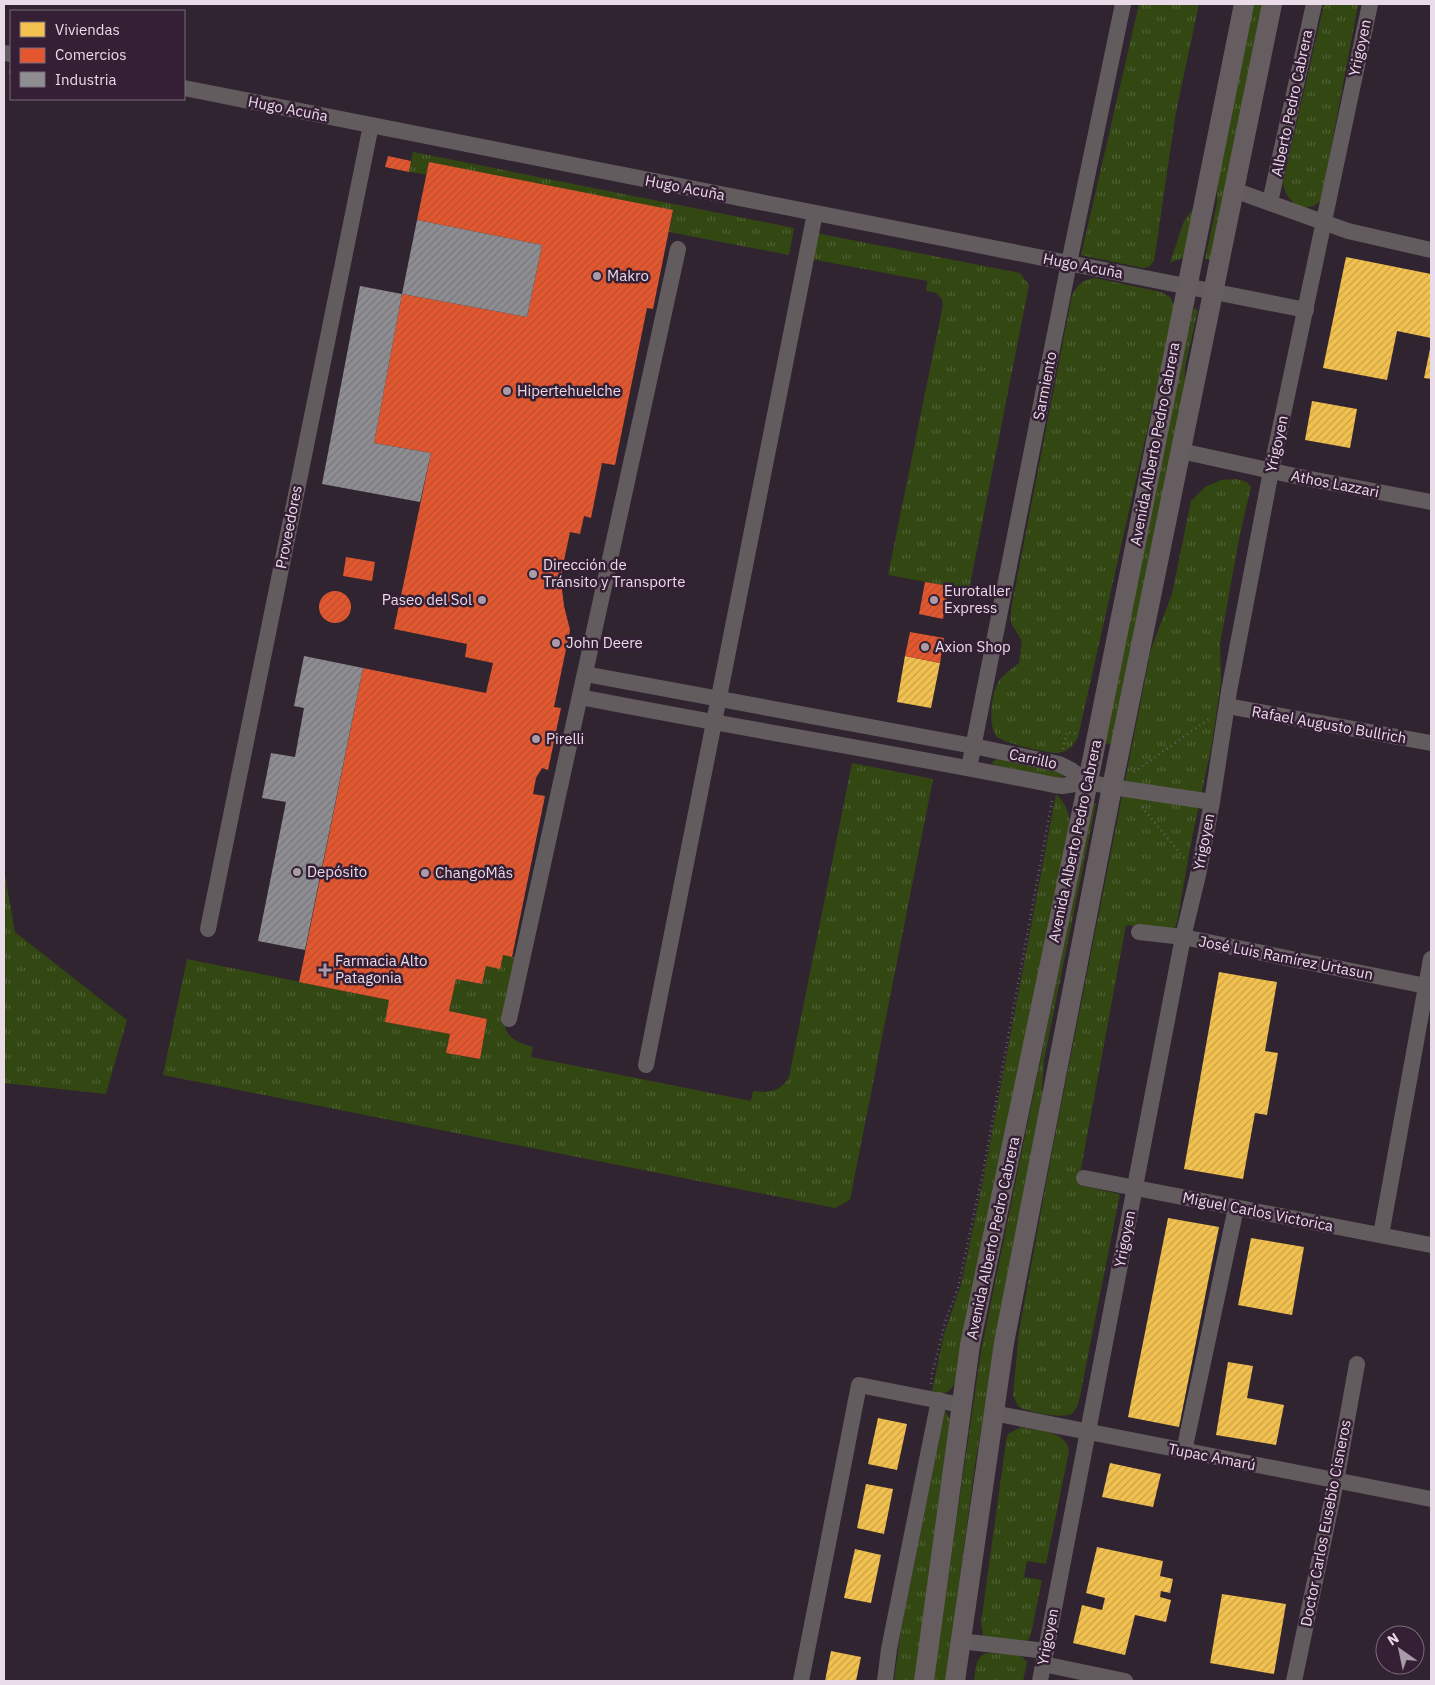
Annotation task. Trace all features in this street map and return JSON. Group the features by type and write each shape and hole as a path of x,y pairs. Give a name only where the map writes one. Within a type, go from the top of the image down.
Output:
{"main road":[{"name":"Avenida Alberto Pedro Cabrera","path":"924,1681 970,1345 1097,738 1244,4"},
{"name":"Avenida Alberto Pedro Cabrera","path":"955,1681 1004,1343 1121,789 1181,451 1272,4"}],"street":[{"name":"Sarmiento","path":"969,768 1069,263 1123,4"},
{"name":"Alberto Pedro Cabrera","path":"1270,202 1314,4"},
{"name":"Yrigoyen","path":"1040,1681 1183,937 1198,875 1212,802 1227,706 1271,471 1370,4"},
{"name":"Hugo Acuña","path":"185,88 1306,310"},
{"name":"Proveedores","path":"208,929 371,125"},
{"path":"1234,190 1348,231 1431,250"},
{"path":"642,1064 811,212"},
{"path":"509,1019 678,249"},
{"name":"Athos Lazzari","path":"1181,451 1271,471 1431,502"},
{"name":"Carrillo","path":"585,674 973,746 1059,764 1088,782"},
{"name":"Carrillo","path":"580,697 1054,785 1062,786 1088,782 1121,789 1212,802"},
{"name":"Rafael Augusto Bullrich","path":"1227,706 1431,743"},
{"name":"José Luis Ramírez Urtasun","path":"1139,932 1183,937 1429,987"},
{"path":"1382,1235 1429,987 1431,959"},
{"name":"Miguel Carlos Victorica","path":"1084,1178 1431,1245"},
{"path":"1184,1452 1236,1208"},
{"name":"Doctor Carlos Eusebio Cisneros","path":"1294,1681 1336,1480 1357,1364"},
{"path":"801,1681 859,1385 962,1405"},
{"path":"885,1681 934,1399"},
{"name":"Tupac Amarú","path":"993,1413 1431,1500"},
{"path":"960,1641 1044,1658 1125,1681"}],"path":[{"path":"1198,875 1130,792 1121,789 1133,773 1227,706"},
{"path":"1059,764 1067,732 1097,738"},
{"path":"934,1399 932,1374 946,1319 958,1288 984,1172 1054,785"}],"green space":[{"path":"1139,4 1199,4 1176,112 1154,261 1149,267 1143,268 1081,255"},
{"path":"1250,4 1263,4 1210,260 1205,259 1217,203 1218,163"},
{"path":"1324,4 1358,5 1321,201 1315,205 1302,207 1296,205 1287,196 1283,182"},
{"path":"413,152 794,228 789,255 669,232 673,211 409,172"},
{"path":"1198,202 1183,258 1170,263 1184,221"},
{"path":"816,233 1020,273 1029,285 969,590 888,575 943,305 942,299 936,293 926,291 927,281 811,259"},
{"path":"1095,278 1161,292 1170,297 1175,307 1078,737 1068,750 1053,753 1015,744 996,736 992,724 991,708 999,681 1019,663 1022,641 1011,623 1011,609 1072,295 1081,283"},
{"path":"1195,308 1198,311 1185,366 1185,402 1115,745 1104,743 1193,310"},
{"path":"1236,479 1247,482 1251,487 1239,539 1220,644 1221,681 1212,744 1177,922 1175,928 1168,930 1126,925 1078,1185 1120,1194 1079,1401 1071,1414 1061,1416 1036,1412 1018,1406 1013,1395 1019,1332 1052,1151 1151,649 1172,594 1191,501 1205,487 1221,480"},
{"path":"997,759 1059,771 1064,776 1058,778 994,765 992,762"},
{"path":"852,763 933,779 850,1200 835,1208 163,1075 187,959 389,1000 385,1022 450,1034 446,1053 479,1059 487,1019 449,1011 456,979 482,984 486,966 503,955 517,958 504,1023 508,1033 514,1040 533,1047 531,1057 751,1101 753,1091 764,1092 778,1089 789,1077"},
{"path":"1056,794 1068,812 1070,832 954,1385 944,1394 932,1391 944,1334 961,1285 983,1180"},
{"path":"1093,803 1096,803 1044,1060 1040,1120 1006,1285 975,1465 946,1681 933,1681 981,1351"},
{"path":"4,870 15,932 127,1020 106,1094 4,1083"},
{"path":"945,1411 950,1419 915,1681 894,1681 901,1630"},
{"path":"1021,1427 1057,1435 1067,1444 1069,1451 1046,1564 1027,1561 1024,1577 1042,1580 1031,1634 1028,1640 1022,1643 983,1636 981,1623 1006,1441 1008,1434"},
{"path":"986,1653 1020,1655 1027,1662 1023,1681 974,1681 977,1662"}],"building: Viviendas":[{"path":"1346,257 1431,274 1431,338 1397,331 1387,380 1323,368"},
{"path":"1431,349 1431,379 1424,378"},
{"path":"1312,401 1357,409 1350,448 1305,440"},
{"path":"905,656 940,663 931,708 897,702"},
{"path":"1219,972 1277,982 1265,1051 1278,1053 1267,1115 1255,1113 1243,1179 1184,1169"},
{"path":"1168,1218 1219,1227 1179,1427 1128,1417"},
{"path":"1251,1238 1304,1247 1292,1315 1238,1305"},
{"path":"1228,1362 1253,1366 1247,1398 1284,1405 1276,1445 1216,1435"},
{"path":"878,1418 907,1424 897,1470 868,1464"},
{"path":"1110,1463 1161,1474 1153,1507 1102,1497"},
{"path":"866,1484 893,1489 884,1534 857,1528"},
{"path":"1097,1547 1163,1561 1160,1576 1173,1579 1170,1593 1161,1591 1160,1597 1171,1600 1166,1622 1135,1615 1125,1655 1073,1643 1082,1605 1102,1610 1105,1598 1086,1593"},
{"path":"855,1549 881,1555 871,1603 844,1598"},
{"path":"1222,1594 1286,1604 1274,1674 1210,1663"},
{"path":"831,1651 861,1657 856,1681 825,1681"}],"building: Comercios":[{"path":"388,156 411,161 409,172 385,167"},
{"path":"429,162 673,210 653,309 647,308 615,465 602,463 591,518 584,516 580,534 570,532 561,581 564,606 570,630 554,707 561,708 548,770 542,768 536,778 533,794 545,796 512,957 503,955 500,969 486,966 482,984 456,979 449,1011 487,1019 480,1059 446,1053 450,1034 385,1022 389,1000 299,982 363,668 486,693 493,663 465,657 467,644 394,629 431,453 374,443 402,294 527,317 542,245 417,220"},
{"path":"346,557 375,562 372,581 343,576"},
{"name":"Eurotaller Express","path":"925,582 949,586 943,619 919,614"},
{"path":"335,591 347,595 351,607 347,619 335,623 323,619 319,607 323,595"},
{"name":"Axion Shop","path":"910,632 944,638 940,663 905,656"}],"building: Industria":[{"path":"417,220 542,245 527,317 402,294"},
{"path":"360,286 402,294 374,443 431,453 420,502 322,484"},
{"name":"Depósito","path":"304,656 363,668 305,950 258,941 286,802 262,798 271,753 295,757 304,708 294,706"}],"place":[{"name":"Makro","path":"597,276"},
{"name":"Hipertehuelche","path":"507,391"},
{"name":"Dirección de Tránsito y Transporte","path":"533,574"},
{"name":"Paseo del Sol","path":"482,600"},
{"name":"Eurotaller Express","path":"934,600"},
{"name":"John Deere","path":"556,643"},
{"name":"Axion Shop","path":"925,647"},
{"name":"Pirelli","path":"536,739"},
{"name":"Depósito","path":"297,872"},
{"name":"ChangoMâs","path":"425,873"},
{"name":"Farmacia Alto Patagonia","path":"325,970"}]}
